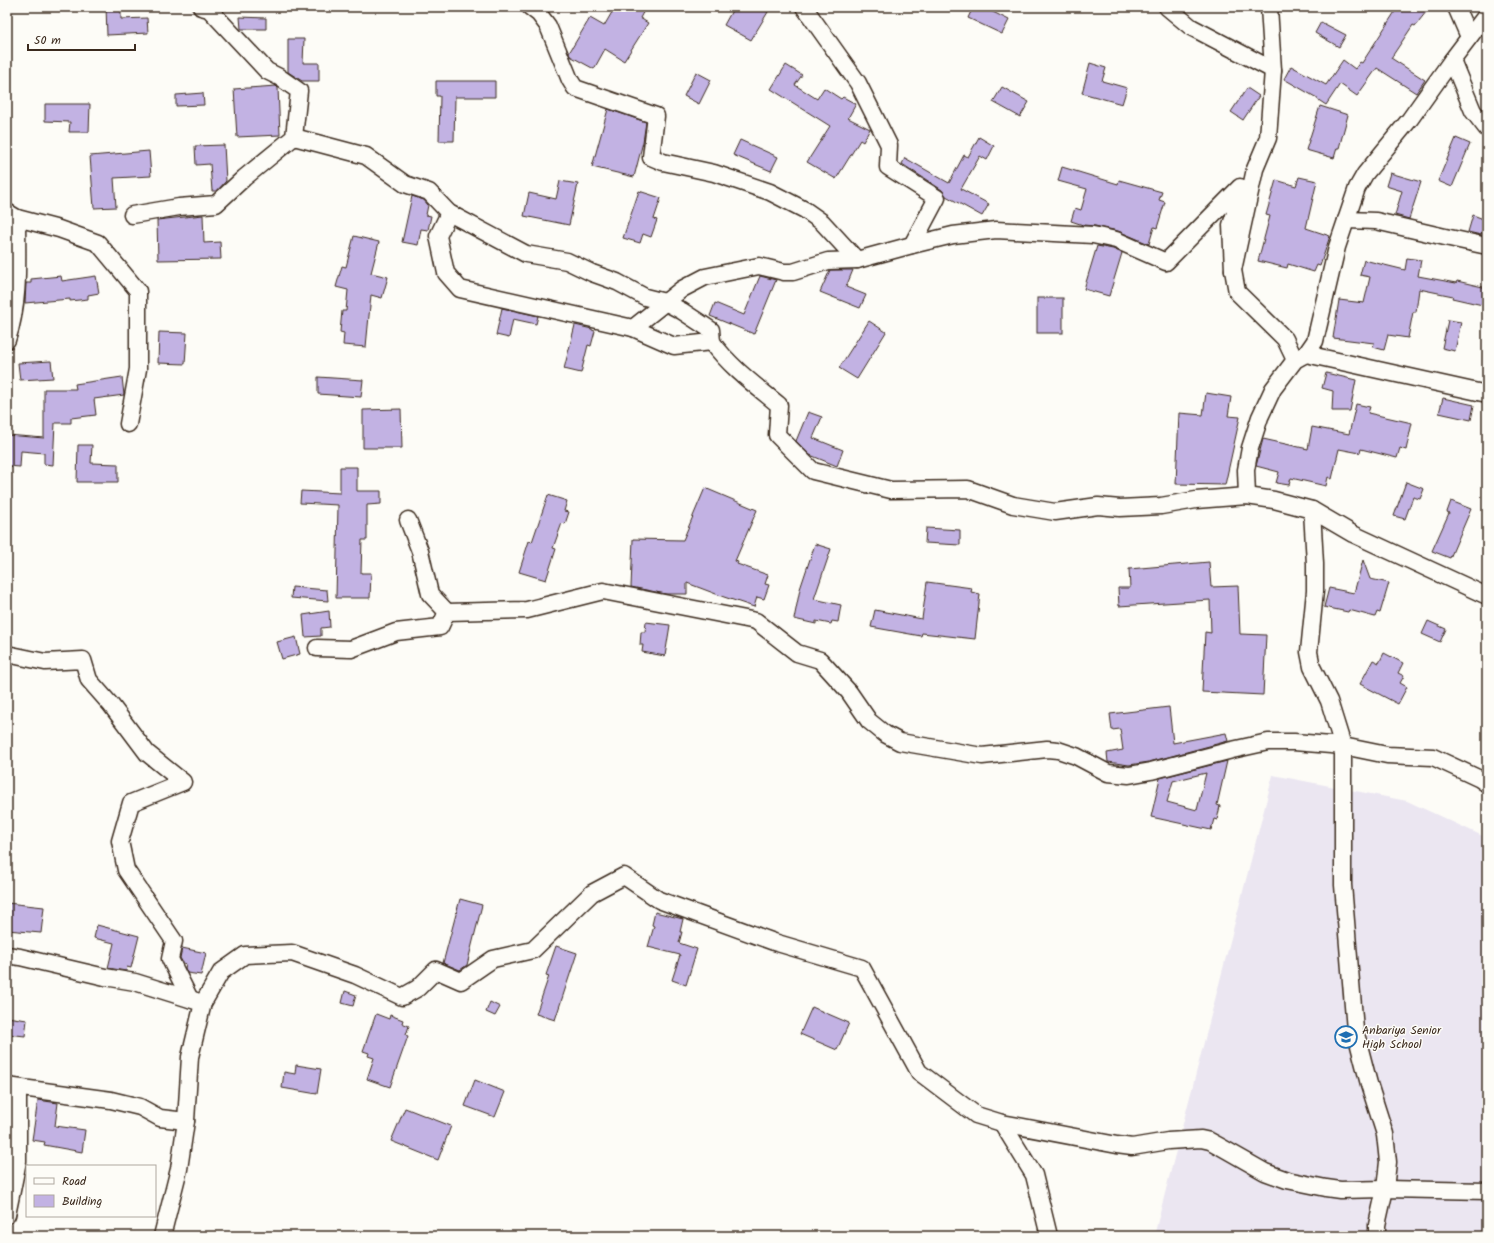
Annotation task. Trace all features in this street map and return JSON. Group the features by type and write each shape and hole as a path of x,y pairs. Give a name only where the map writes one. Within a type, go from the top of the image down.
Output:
{"street":[{"path":"132,216 179,207 216,204 244,178 294,137 299,91 280,77 266,71 209,9 201,7"},
{"path":"530,7 539,14 548,26 570,80 575,88 656,116 651,157 663,162 714,172 770,192 805,210 822,222 857,260"},
{"path":"804,7 858,83 889,145 888,167 937,198 912,245"},
{"path":"1166,7 1191,27 1273,70"},
{"path":"1233,270 1255,169 1268,138 1273,70 1269,7"},
{"path":"1456,7 1470,37"},
{"path":"1247,496 1246,470 1250,448 1260,417 1272,389 1315,341 1337,247 1357,188 1365,174 1410,119 1487,14"},
{"path":"1452,60 1473,111 1487,129"},
{"path":"294,137 366,156 405,184 429,192 449,214 526,254 568,261 592,273 617,282 645,297 665,302 682,311 711,330 712,342 719,352 779,405 777,435 814,471 891,490 968,489 1013,505 1055,512 1098,506 1120,508 1161,506 1196,500 1247,496 1274,500 1312,510 1352,534 1487,596"},
{"path":"633,328 682,289 705,277 758,266 784,272 793,272 828,261 857,260 953,235 996,230 1093,235 1116,240 1166,262 1240,187 1237,207 1230,225 1233,270 1237,292 1285,339 1301,357 1487,394"},
{"path":"449,214 438,236 446,273 460,289 633,328 674,346 712,342"},
{"path":"7,340 14,311 17,263 12,215 59,229 98,243 138,291 138,369 128,424"},
{"path":"1346,220 1376,221 1487,246"},
{"path":"1312,510 1315,591 1309,652 1312,667 1330,701 1343,746 1343,885 1355,1030 1369,1084 1385,1134 1388,1162 1385,1188 1377,1225 1377,1236"},
{"path":"408,520 420,551 430,594 446,612 527,610 603,591 756,621 797,653 820,660 849,692 869,721 885,734 900,742 982,756 1047,749 1058,750 1076,756 1108,773 1129,774 1151,771 1268,742 1294,742 1343,746 1387,755 1433,756 1480,779 1487,784"},
{"path":"317,648 351,649 396,632 440,627 446,612"},
{"path":"7,654 45,662 83,660 89,680 111,705 148,753 183,782 131,803 120,841 126,870 174,942 170,959 197,1001"},
{"path":"162,1236 179,1169 186,1121 190,1058 197,1001 221,972 245,955 292,953 354,975 402,997 418,988 436,970 461,980 493,958 533,950 592,893 624,876 659,900 774,942 862,968 919,1072 976,1115 1002,1123 1132,1147 1168,1141 1201,1139 1210,1141 1266,1172 1288,1180 1326,1188 1340,1190 1385,1188 1487,1191"},
{"path":"7,955 105,977 135,982 197,1001"},
{"path":"7,1215 18,1161 12,1087 111,1100 140,1107 160,1118 186,1121"},
{"path":"1002,1123 1034,1175 1049,1236"}],"shaded area":[{"name":"Anbariya Senior High School","path":"1273,775 1407,801 1487,838 1487,1236 1154,1236"}],"building":[{"path":"106,7 121,7 121,19 147,18 148,33 107,35"},
{"path":"615,7 646,7 640,18 648,23 624,61 605,49 594,69 570,56 569,53 590,18 604,26"},
{"path":"734,7 760,7 768,12 751,40 724,25"},
{"path":"973,7 983,7 1009,20 1002,34 968,18"},
{"path":"1398,7 1430,7 1415,26 1413,25 1391,58 1425,80 1416,93 1377,68 1357,96 1340,84 1326,105 1317,98 1284,79 1291,66 1326,85 1343,60 1355,69 1360,62 1362,63"},
{"path":"240,17 266,18 266,29 241,29"},
{"path":"1321,22 1346,35 1339,47 1315,33"},
{"path":"288,39 304,39 303,63 319,63 319,81 302,81 288,72"},
{"path":"1090,63 1106,68 1102,81 1127,88 1122,104 1082,93"},
{"path":"786,65 802,75 795,85 817,99 824,88 841,99 843,97 856,104 848,118 870,129 863,142 860,140 836,179 807,162 830,126 771,89"},
{"path":"696,72 711,80 699,104 684,96"},
{"path":"436,81 495,81 495,97 455,97 454,141 439,141 440,96 436,96"},
{"path":"276,86 278,88 280,135 237,137 234,89"},
{"path":"1002,87 1029,102 1020,117 993,102"},
{"path":"1247,88 1259,96 1243,120 1231,112"},
{"path":"203,93 204,105 176,106 176,95"},
{"path":"45,104 90,104 89,132 69,132 70,122 45,121"},
{"path":"1320,106 1348,115 1339,148 1337,148 1334,158 1306,150"},
{"path":"608,109 646,122 643,142 634,177 592,167"},
{"path":"979,137 994,146 987,160 980,156 961,189 989,204 982,216 946,196 942,190 902,164 905,158 949,183 964,155 968,157"},
{"path":"1456,138 1470,144 1452,187 1438,181"},
{"path":"740,140 778,157 771,171 733,155"},
{"path":"224,145 226,181 217,191 212,191 210,164 196,165 195,146"},
{"path":"149,151 151,176 114,178 116,207 94,208 90,156"},
{"path":"1062,167 1118,184 1119,180 1162,192 1159,200 1165,202 1157,228 1154,227 1149,244 1118,231 1083,225 1071,221 1075,208 1081,210 1087,189 1058,181"},
{"path":"1390,173 1421,182 1409,219 1395,215 1402,191 1386,186"},
{"path":"1299,177 1317,181 1306,228 1330,236 1320,266 1317,265 1314,272 1288,264 1287,268 1258,261 1270,216 1266,215 1276,180 1296,186"},
{"path":"560,181 578,184 569,225 524,216 529,193 556,199"},
{"path":"639,191 661,198 654,219 657,220 651,237 643,234 640,243 623,238"},
{"path":"412,196 424,200 428,205 426,215 431,216 428,230 421,229 418,245 402,242"},
{"path":"203,215 204,243 220,242 221,259 158,260 157,220"},
{"path":"1473,215 1486,220 1481,235 1468,232"},
{"path":"354,236 379,242 371,273 388,277 382,298 371,295 366,347 343,345 344,333 340,332 342,311 346,311 348,290 336,287 342,266 346,267"},
{"path":"1097,246 1113,249 1122,253 1109,296 1084,289"},
{"path":"1407,258 1421,260 1418,276 1456,283 1457,281 1487,288 1487,306 1452,298 1453,296 1419,289 1416,312 1413,312 1408,338 1388,335 1384,350 1373,347 1374,343 1333,338 1339,300 1364,303 1370,277 1360,275 1364,260 1405,270"},
{"path":"830,270 853,270 846,287 866,295 860,308 820,292"},
{"path":"61,276 62,281 96,276 99,293 88,295 88,299 25,303 26,283 31,283 31,279"},
{"path":"760,276 776,280 754,334 710,316 715,303 744,315"},
{"path":"1037,298 1063,298 1063,333 1037,333"},
{"path":"502,308 538,316 536,324 513,319 509,338 496,335"},
{"path":"1448,320 1461,322 1455,351 1442,348"},
{"path":"869,321 886,332 857,379 839,368"},
{"path":"575,325 595,331 591,346 588,345 581,373 564,369"},
{"path":"159,332 187,333 185,364 158,363"},
{"path":"51,361 53,378 20,380 18,363"},
{"path":"1326,373 1356,380 1350,411 1332,411 1333,391 1322,388"},
{"path":"122,377 124,395 94,399 96,415 71,418 71,423 55,423 53,465 44,464 44,453 21,451 20,467 7,466 7,435 44,438 44,389 76,389 75,384"},
{"path":"318,377 363,380 361,397 318,394"},
{"path":"1206,393 1231,397 1228,416 1240,417 1225,485 1176,484 1179,413 1203,415"},
{"path":"1443,398 1474,405 1471,420 1439,413"},
{"path":"1356,404 1370,407 1368,413 1412,423 1406,450 1400,448 1397,458 1361,449 1360,453 1339,449 1332,479 1328,477 1326,486 1291,478 1289,485 1276,483 1279,472 1256,466 1263,439 1308,449 1312,427 1349,434"},
{"path":"401,409 402,448 363,448 363,410"},
{"path":"808,412 822,417 813,438 843,450 837,466 810,455 796,441"},
{"path":"78,445 92,445 91,463 118,464 118,482 77,482"},
{"path":"340,467 357,467 357,491 381,491 381,504 367,505 367,540 362,540 361,573 371,573 370,598 336,598 338,505 300,503 301,491 340,493"},
{"path":"1406,482 1424,489 1420,499 1413,497 1405,519 1394,516"},
{"path":"705,488 757,510 735,561 738,562 737,564 768,575 765,584 769,585 764,599 757,597 754,607 687,583 687,594 666,594 631,587 633,539 683,540"},
{"path":"548,495 567,501 564,511 569,512 565,524 562,523 553,548 556,549 546,580 519,572 529,541 532,542"},
{"path":"1451,501 1471,509 1450,558 1432,551 1449,513 1447,512"},
{"path":"926,528 960,530 960,545 925,543"},
{"path":"815,544 831,549 814,599 841,605 838,622 832,621 831,624 816,621 816,624 794,619 800,589"},
{"path":"1363,560 1370,579 1389,583 1380,613 1377,612 1375,617 1349,610 1348,612 1324,607 1329,588 1354,593"},
{"path":"1209,562 1211,587 1238,586 1240,634 1266,635 1263,695 1202,692 1205,632 1211,633 1210,600 1119,606 1118,588 1130,588 1129,569"},
{"path":"927,582 972,588 971,592 980,594 975,639 922,633 921,636 871,627 875,610 922,619"},
{"path":"292,587 327,590 328,601 291,598"},
{"path":"329,611 330,627 321,628 321,636 305,637 303,615"},
{"path":"1428,621 1446,629 1440,642 1422,634"},
{"path":"646,622 670,625 665,656 642,652 643,645 640,645 641,632 645,632"},
{"path":"296,637 300,654 282,659 277,642"},
{"path":"1384,653 1403,663 1398,673 1404,676 1400,683 1407,687 1398,704 1360,684 1373,660 1379,663"},
{"path":"1169,707 1173,743 1226,733 1228,741 1149,762 1129,765 1108,762 1107,753 1123,750 1120,729 1112,730 1110,714"},
{"path":"1227,761 1217,805 1220,806 1217,820 1214,819 1211,830 1151,817 1160,778","holes":["1206,773 1197,810 1167,802 1173,781"]},
{"path":"460,899 482,905 467,965 460,970 443,963"},
{"path":"7,903 44,907 41,933 7,930"},
{"path":"655,912 683,919 679,943 697,949 686,985 672,980 680,955 648,947 654,926 652,925"},
{"path":"97,925 139,936 131,968 127,967 126,971 108,968 114,943 94,938"},
{"path":"556,946 577,953 555,1020 536,1014 549,976 546,975"},
{"path":"182,948 206,953 201,975 187,973 185,968 186,964 183,963 180,958"},
{"path":"345,991 356,995 353,1006 342,1003"},
{"path":"490,1002 500,1007 495,1016 486,1012"},
{"path":"812,1007 849,1023 837,1050 800,1034"},
{"path":"376,1014 389,1019 390,1015 403,1020 402,1023 409,1026 406,1035 408,1036 390,1087 367,1079 374,1058 368,1056 369,1053 363,1051"},
{"path":"7,1017 27,1020 25,1036 7,1034"},
{"path":"296,1065 321,1069 317,1094 282,1088 284,1072 295,1074"},
{"path":"475,1080 505,1092 495,1117 465,1106"},
{"path":"38,1100 58,1103 55,1126 85,1130 82,1152 44,1145 45,1142 32,1140"},
{"path":"405,1108 451,1126 438,1160 391,1141"}],"place":[{"name":"Anbariya Senior High School","path":"1346,1037"}]}
